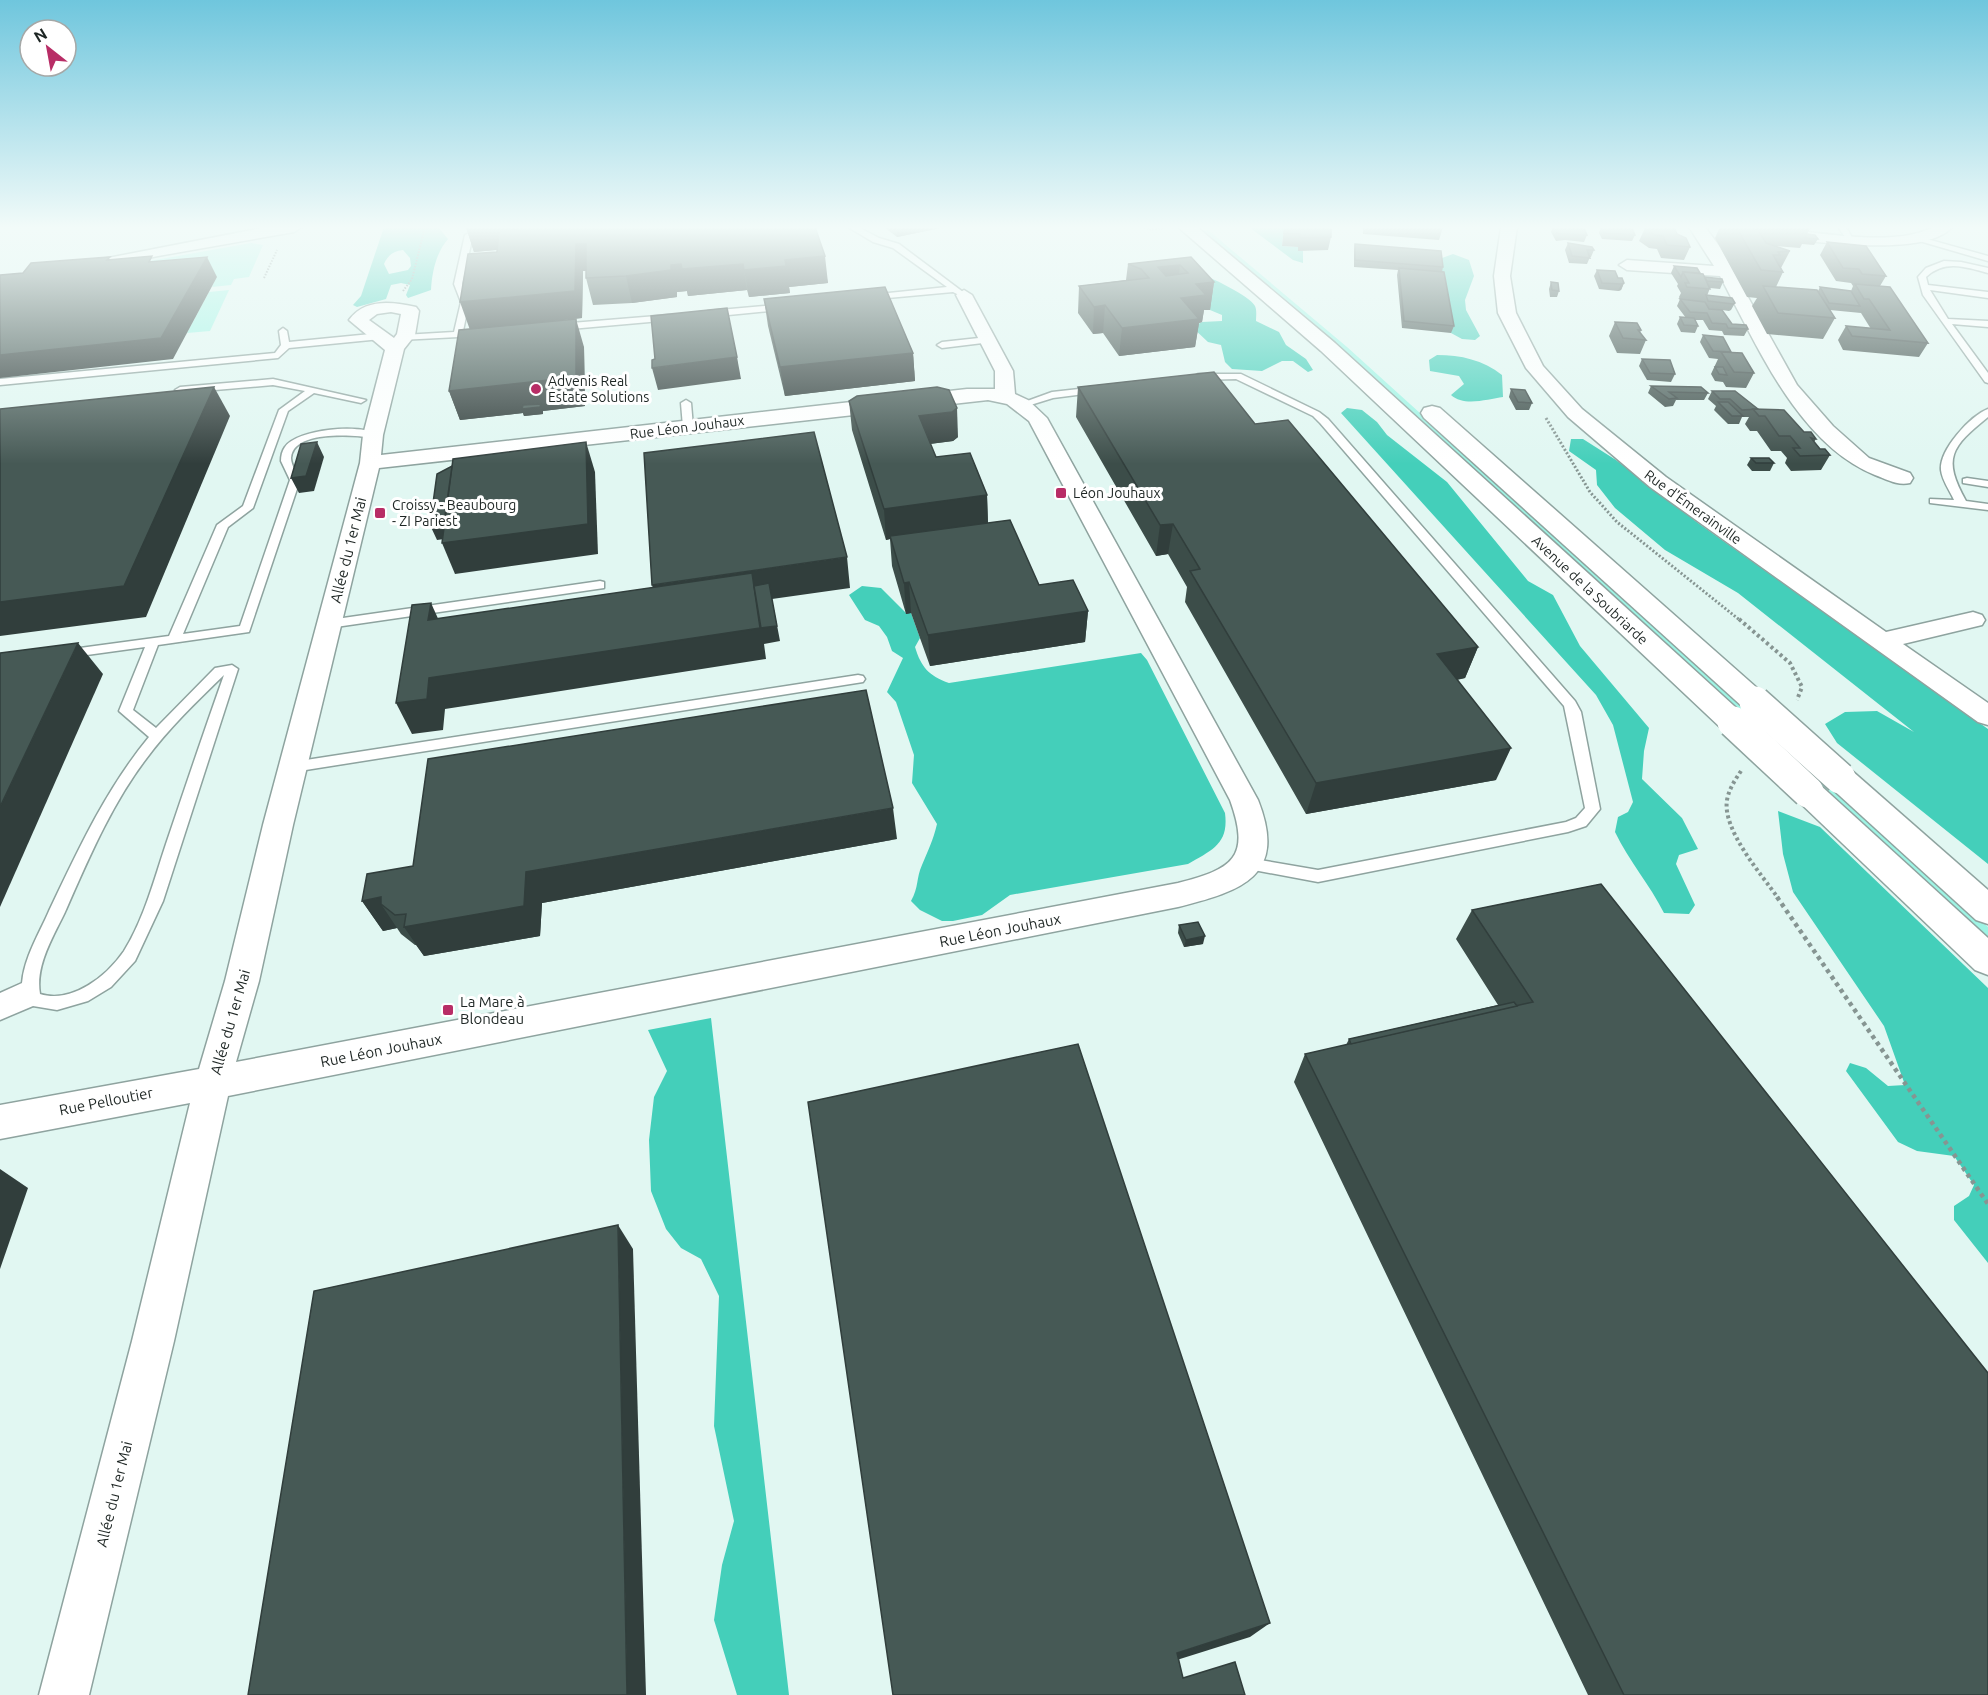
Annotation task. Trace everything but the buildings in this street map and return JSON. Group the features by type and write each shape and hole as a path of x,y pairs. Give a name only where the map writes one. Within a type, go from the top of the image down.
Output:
{"street":[{"path":"968,306 1004,371 1015,400 1037,418 1244,800 1254,830 1253,854 1248,864"},
{"name":"Avenue de la Soubriarde","path":"1282,306 1744,712 1840,778 1988,910"},
{"name":"Avenue de la Soubriarde","path":"1309,306 1341,332 1744,712 1808,792 1988,960"},
{"name":"Rue d'Émerainville","path":"1506,306 1507,314 1524,350 1550,388 1603,439 1658,482 1988,716"},
{"path":"1746,306 1797,396 1826,430 1863,462 1902,478"},
{"path":"382,308 372,310 358,320 359,323 393,341"},
{"name":"Allée du 1er Mai","path":"64,1695 153,1341 213,1081 242,981 293,767 370,463 373,435 383,398 393,341 410,311 400,308 382,308"},
{"name":"Rue Léon Jouhaux","path":"370,463 687,415 988,394 1015,400"},
{"path":"1880,641 1981,621"},
{"name":"Rue Léon Jouhaux","path":"213,1081 356,1056 1178,895 1230,880 1248,864"},
{"name":"Rue Pelloutier","path":"0,1122 213,1081"}],"lane":[{"path":"458,334 464,306"},
{"path":"698,315 791,306"},
{"path":"1935,306 1988,380"},
{"path":"549,327 675,317"},
{"path":"1946,321 1988,324"},
{"path":"283,331 286,345"},
{"path":"0,382 278,355 286,345 393,341 491,332"},
{"path":"942,345 988,340"},
{"path":"1181,380 1238,376 1316,414 1324,421 1570,704 1574,712 1593,809 1581,822 1568,827 1318,876 1248,864"},
{"path":"174,391 255,382 313,390 361,400"},
{"path":"288,386 300,397 325,403 383,398"},
{"path":"1015,400 1111,388"},
{"path":"174,639 223,525 248,508 284,410 313,390"},
{"path":"1962,504 1946,469 1952,448 1988,412"},
{"path":"47,657 245,630 295,480 286,461 287,451 295,443 327,433 353,431 373,435"},
{"path":"1967,481 1988,484"},
{"path":"1934,501 1988,507"},
{"path":"329,624 600,585"},
{"path":"153,642 126,711 157,736"},
{"path":"0,1001 30,994 44,1004 58,1004 88,994 124,963 136,944 155,901 232,669 220,671 157,736 129,773 88,841 36,959 30,994 0,1013"},
{"path":"293,767 858,679"}],"path":[{"path":"1544,414 1590,492 1617,522 1777,649 1790,663 1802,687 1795,703"},
{"path":"1747,762 1728,789 1725,805 1727,819 1742,846 1988,1204"}],"green space":[{"path":"201,306 222,306 210,331 187,333"},
{"path":"1207,306 1255,306 1256,321 1279,332 1286,345 1306,359 1313,370 1308,372 1293,361 1282,361 1262,371 1232,369 1225,362 1221,345 1208,342 1192,327 1202,322 1222,321 1222,315"},
{"path":"1290,306 1298,306 1347,347 1988,927 1988,943 1339,348"},
{"path":"1447,306 1466,306 1480,336 1475,340 1462,339 1451,333"},
{"path":"1437,355 1471,359 1495,370 1502,375 1503,397 1476,401 1456,399 1451,395 1464,384 1459,376 1430,371 1429,360"},
{"path":"1347,408 1362,410 1377,422 1387,435 1447,482 1528,581 1553,595 1580,646 1649,728 1644,751 1642,779 1682,818 1698,849 1679,855 1676,864 1695,905 1689,914 1664,913 1615,832 1618,817 1628,812 1633,802 1613,725 1596,695 1341,413"},
{"path":"1571,439 1583,439 1616,460 1698,523 1988,729 1988,864 1837,743 1825,724 1845,712 1877,711 1914,732 1738,593 1665,550 1615,508 1597,485 1596,470 1569,451"},
{"path":"862,586 881,588 906,613 911,613 920,638 915,647 920,660 931,674 949,683 1141,653 1147,660 1225,813 1224,832 1217,845 1188,864 1010,895 982,915 942,921 920,910 911,901 937,824 912,783 914,755 896,702 887,692 903,658 892,651 887,637 879,626 865,620 849,595"},
{"path":"1778,811 1820,827 1988,988 1988,1263 1954,1220 1954,1206 1969,1196 1974,1185 1954,1156 1917,1151 1898,1142 1846,1071 1850,1063 1866,1068 1888,1086 1905,1085 1884,1026 1793,892 1783,854"},
{"path":"711,1018 789,1695 737,1695 714,1620 722,1565 734,1521 714,1426 719,1296 701,1259 681,1248 666,1229 651,1191 649,1140 654,1097 667,1071 648,1030"}],"place":[{"name":"Advenis Real Estate Solutions","path":"536,389"},
{"name":"Léon Jouhaux","path":"1061,493"},
{"name":"Croissy - Beaubourg - ZI Pariest","path":"380,513"},
{"name":"La Mare à Blondeau","path":"448,1010"}]}
